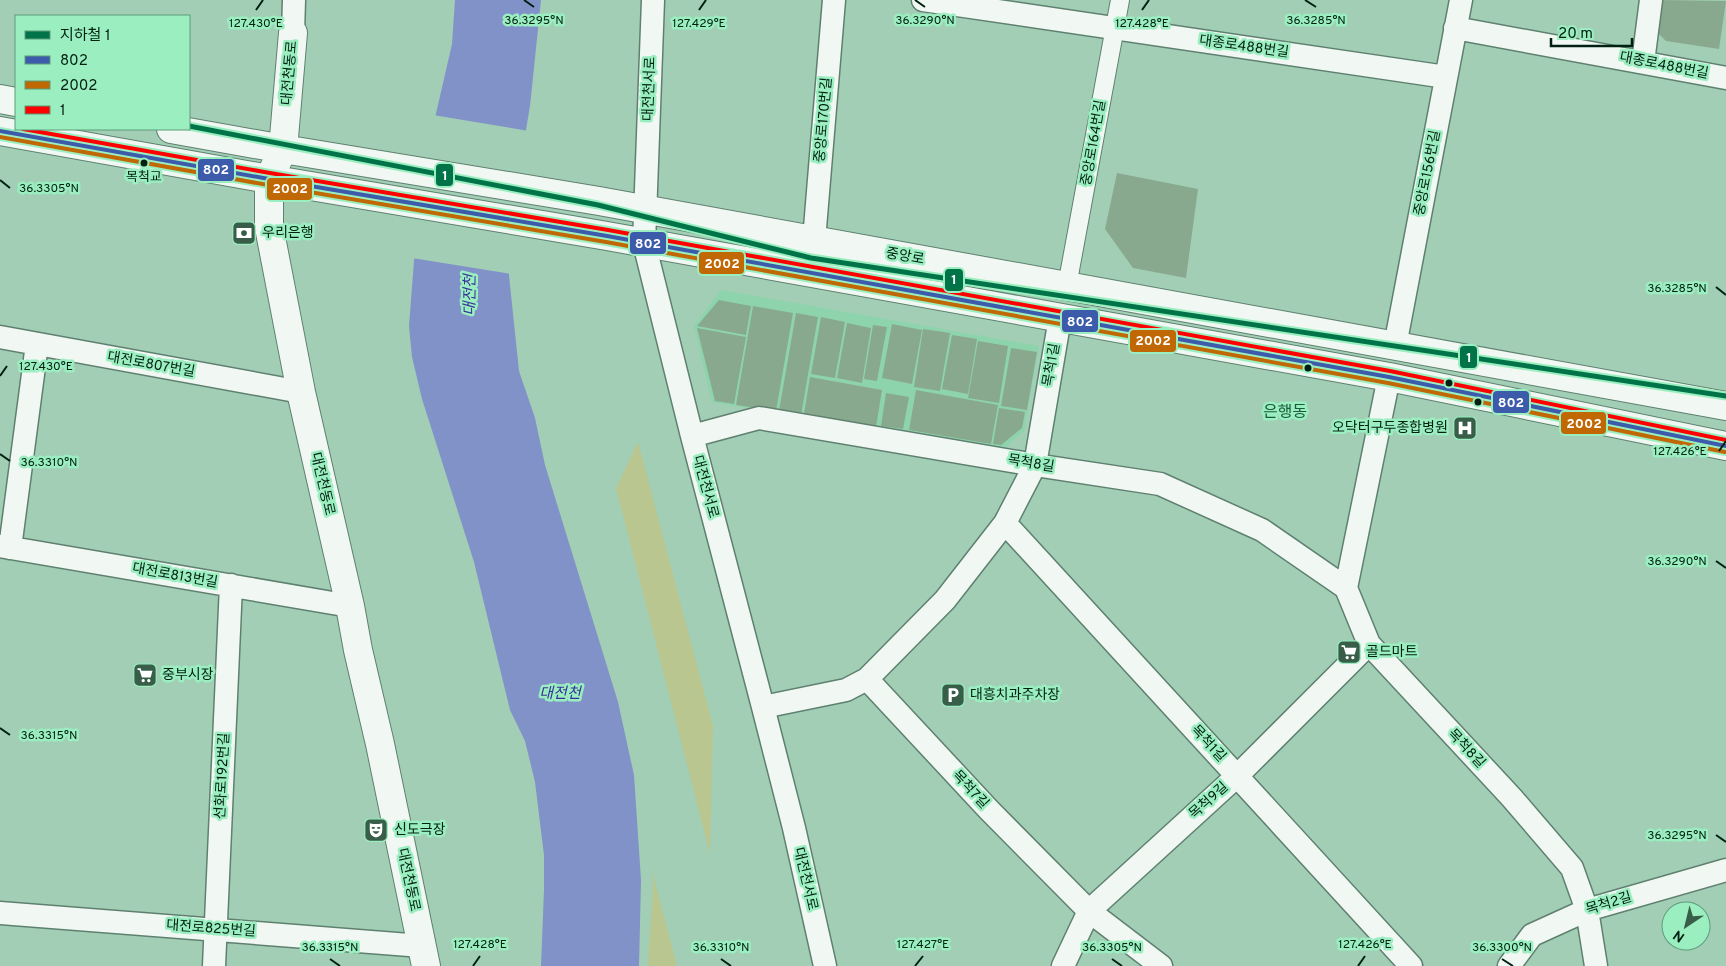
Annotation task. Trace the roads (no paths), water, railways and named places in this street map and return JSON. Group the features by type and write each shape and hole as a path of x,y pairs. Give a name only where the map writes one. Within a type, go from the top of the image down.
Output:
{"main road":[{"name":"대전천동로","path":"293,33 283,149 269,179 269,227 302,392 380,744 424,956"},
{"path":"0,99 15,102"},
{"name":"중앙로","path":"177,130 598,201 1726,406"},
{"path":"0,131 607,236 1389,377 1726,446"}],"street":[{"name":"대전천동로","path":"293,33 294,0"},
{"name":"대전천서로","path":"653,0 644,243 692,436 764,707 825,966"},
{"name":"중앙로170번길","path":"814,240 834,0"},
{"name":"대종로488번길","path":"923,0 1446,77"},
{"name":"중앙로164번길","path":"1067,286 1120,0"},
{"name":"중앙로156번길","path":"1395,346 1461,0"},
{"path":"1643,62 1651,0"},
{"name":"대종로488번길","path":"1455,28 1726,78"},
{"name":"목척1길","path":"867,679 945,600 1005,523 1035,465 1060,318"},
{"name":"대전로807번길","path":"0,337 302,392"},
{"path":"5,547 37,344"},
{"path":"1346,588 1389,377"},
{"name":"목척8길","path":"692,436 759,418 1035,465 1160,484 1262,530 1346,588 1369,644 1512,798 1572,868 1587,910 1596,966"},
{"name":"목척1길","path":"1005,523 1412,966"},
{"name":"대전로813번길","path":"5,547 350,606"},
{"name":"선화로192번길","path":"214,966 231,585"},
{"name":"목척9길","path":"1063,966 1089,911 1237,776 1369,644"},
{"path":"764,707 846,690 867,679"},
{"name":"목척7길","path":"867,679 989,810 1089,911 1161,966"},
{"name":"목척2길","path":"1509,966 1532,935 1587,910 1726,870"},
{"name":"대전로825번길","path":"0,913 216,930 424,956"}],"water":[{"name":"대전천","path":"455,0 541,0 530,106 506,247 519,371 535,418 545,465 618,702 634,775 641,880 639,966 541,966 544,855 535,782 525,741 510,710 474,562 422,399 412,357 409,326 420,183 452,44"}],"metro line":[{"name":"1","path":"190,126 598,205 811,258 1726,396"}],"place":[{"name":"목척교","path":"144,163"},
{"name":"우리은행","path":"244,233"},
{"name":"오닥터구두종합병원","path":"1465,428"},
{"name":"골드마트","path":"1349,652"},
{"name":"중부시장","path":"145,675"},
{"name":"대흥치과주차장","path":"953,695"},
{"name":"신도극장","path":"376,830"}],"district":[{"name":"은행동","path":"1285,413"}]}
